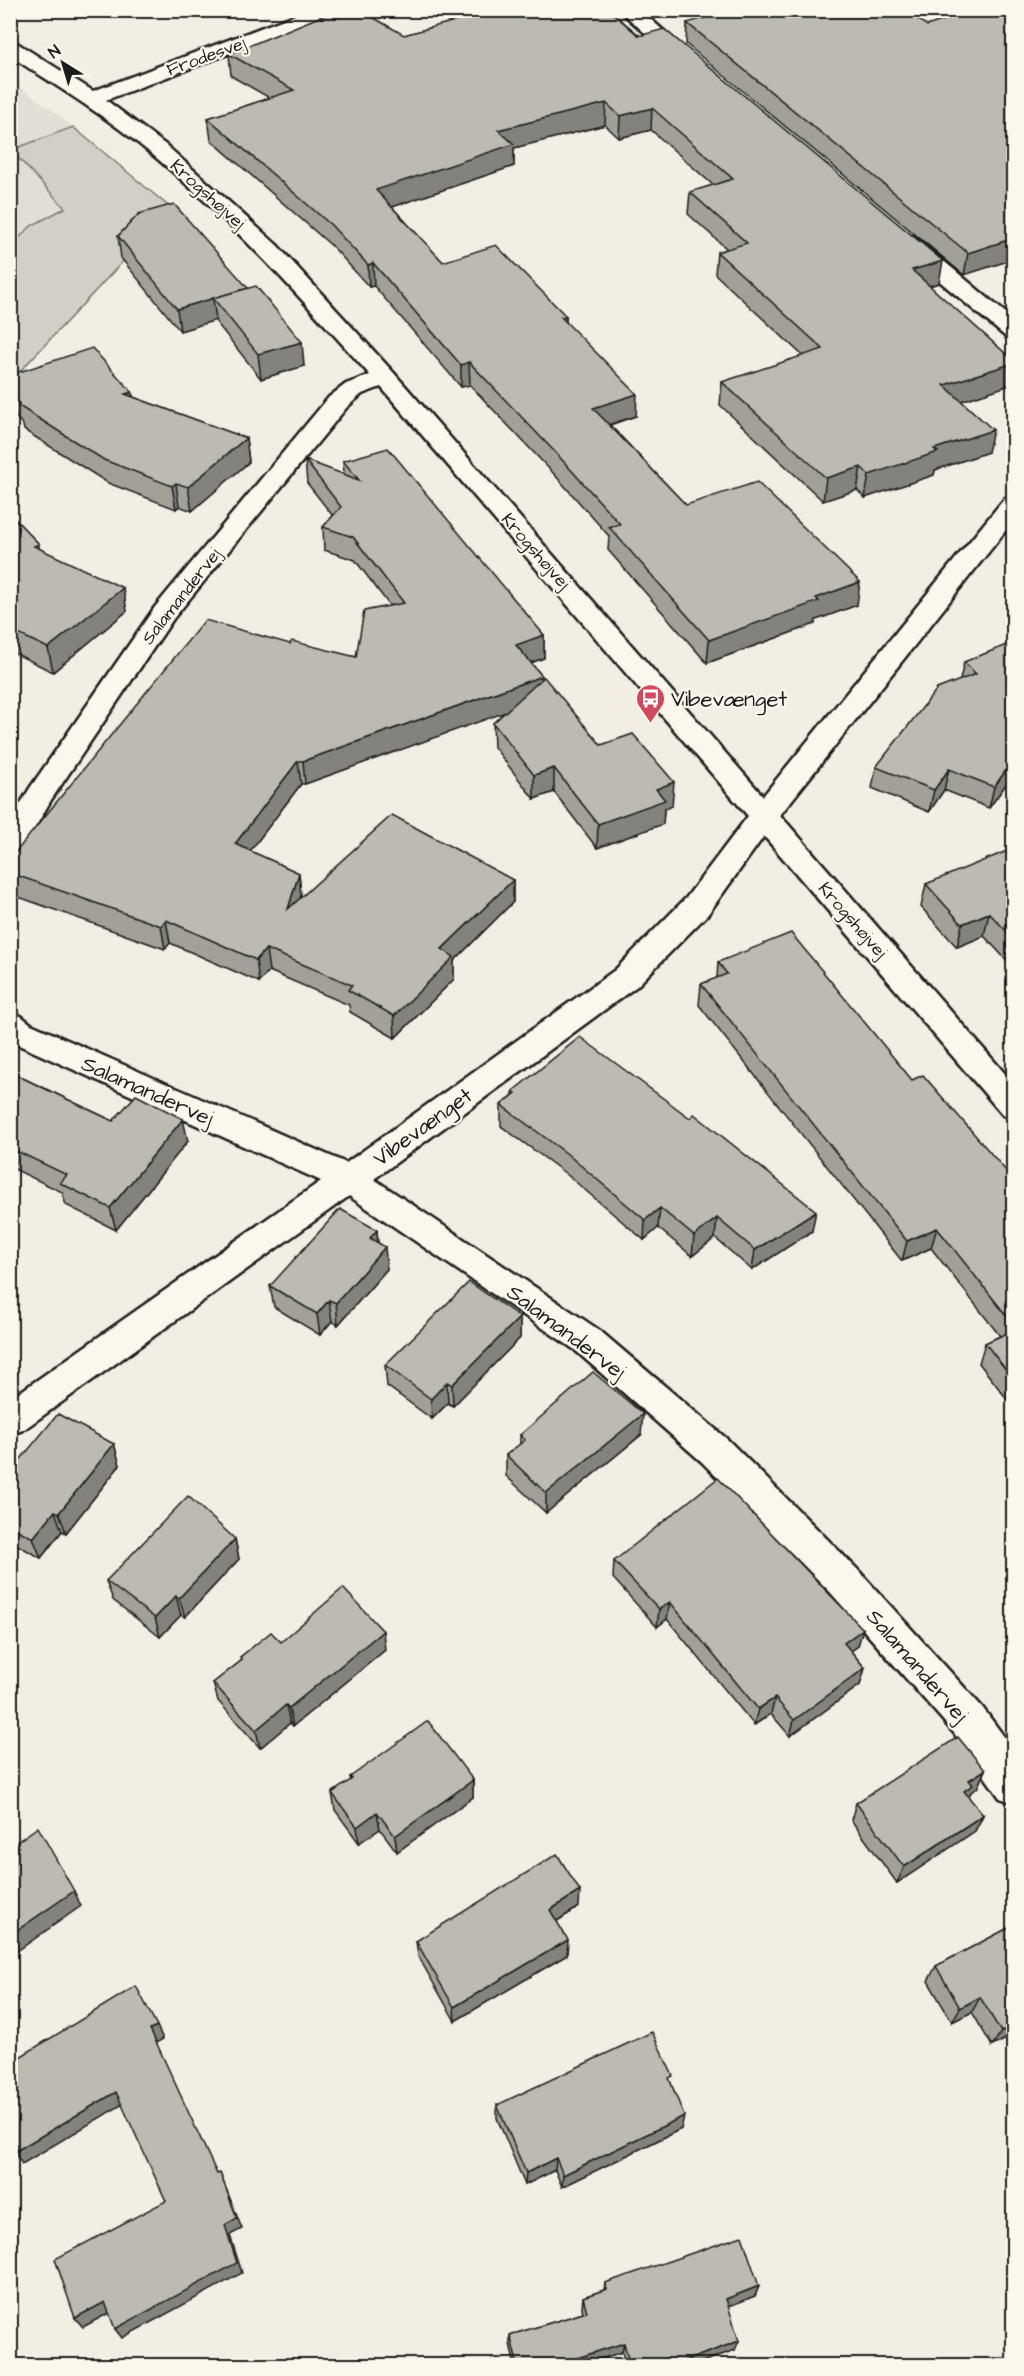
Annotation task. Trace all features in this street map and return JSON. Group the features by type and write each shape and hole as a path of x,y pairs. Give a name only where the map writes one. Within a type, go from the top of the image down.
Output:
{"street":[{"path":"628,10 702,72"},
{"name":"Frodesvej","path":"91,99 321,12"},
{"name":"Krogshøjvej","path":"10,47 91,99 160,150 269,250 385,377 1014,1106"},
{"path":"894,232 1014,332"},
{"name":"Salamandervej","path":"10,847 40,795 164,613 338,402 354,389 385,377"},
{"name":"Vibevænget","path":"10,1419 349,1179 626,978 697,906 764,815 1014,503"},
{"name":"Salamandervej","path":"10,1024 20,1032 349,1179 587,1340 715,1451 852,1590 968,1720 1014,1784"}],"shaded area":[{"path":"11,81 47,106 73,127 11,150"},
{"path":"73,127 172,209 11,381 11,246 31,226 65,208 11,150"},
{"path":"11,151 66,209 31,226 11,246"}],"building":[{"path":"336,10 360,10 404,35 495,10 609,10 639,36 664,29 943,261 912,270 1014,361 1014,363 944,385 993,430 934,449 938,452 869,475 861,467 826,478 722,382 823,349 717,252 747,243 690,192 733,179 652,108 620,116 606,103 498,130 514,144 376,190 443,262 496,245 566,316 561,317 637,394 593,408 686,505 757,482 860,582 816,598 819,601 709,640 609,527 620,524 469,362 461,365 373,263 368,265 331,225 208,118 294,90 229,54"},
{"path":"732,10 906,10 927,26 973,10 1014,10 1014,143 1009,144 1014,148 1014,238 968,253 687,23"},
{"path":"174,204 248,288 177,309 118,236 139,214"},
{"path":"256,286 302,342 258,354 213,298"},
{"path":"92,348 132,392 125,394 246,438 188,487 176,483 172,486 104,460 19,406 10,393 10,375"},
{"path":"388,448 544,635 516,645 542,676 298,761 235,844 299,873 288,909 392,815 513,880 442,949 454,957 394,1016 348,990 352,985 266,949 256,960 166,920 161,926 10,873 10,859 205,620 290,644 292,641 356,657 364,611 404,603 353,537 323,527 341,507 305,460 359,480 343,461"},
{"path":"10,514 39,544 34,546 123,588 48,648 10,630"},
{"path":"1014,642 1014,759 994,787 949,769 934,790 876,767 937,689 976,674 964,662"},
{"path":"544,677 601,745 633,734 674,782 656,789 665,800 598,824 554,768 534,775 493,723"},
{"path":"1012,849 1014,851 1014,939 989,913 962,924 926,884"},
{"path":"791,933 912,1080 923,1075 1014,1180 1014,1325 937,1228 907,1241 701,984 727,974 718,962"},
{"path":"580,1037 690,1118 694,1114 816,1211 755,1250 717,1218 694,1236 660,1208 645,1220 566,1153 501,1105 516,1093 513,1091"},
{"path":"10,1072 113,1121 136,1095 183,1119 110,1208 60,1183 67,1175 10,1148"},
{"path":"340,1209 377,1230 370,1238 385,1247 336,1303 329,1300 317,1314 270,1286"},
{"path":"469,1282 520,1317 452,1385 447,1382 431,1399 385,1365"},
{"path":"1014,1330 1014,1380 985,1343"},
{"path":"593,1372 643,1414 546,1493 506,1455 525,1440 520,1435"},
{"path":"58,1414 114,1444 59,1513 55,1511 33,1538 10,1526 10,1472"},
{"path":"718,1478 863,1629 844,1643 865,1668 794,1720 775,1698 758,1709 670,1602 659,1609 614,1561"},
{"path":"188,1496 235,1539 179,1598 176,1596 155,1618 106,1581"},
{"path":"343,1588 383,1631 289,1708 286,1705 256,1730 213,1683 242,1660 240,1657 271,1632 281,1642"},
{"path":"428,1721 473,1780 395,1836 377,1812 357,1827 332,1793 352,1779 350,1777"},
{"path":"958,1737 985,1770 969,1780 973,1785 964,1791 983,1815 904,1867 856,1803"},
{"path":"38,1827 74,1891 10,1935 10,1847"},
{"path":"557,1854 580,1891 550,1910 568,1940 454,2007 416,1941"},
{"path":"1014,1925 1014,2025 1001,2032 980,1997 960,2008 936,1966"},
{"path":"136,1986 157,2026 150,2029 217,2174 220,2173 237,2218 225,2225 237,2263 115,2329 105,2302 75,2318 55,2259 166,2201 116,2092 14,2152 10,2145 10,2063"},
{"path":"652,2032 673,2076 669,2078 684,2116 563,2175 556,2158 526,2173 497,2105"},
{"path":"742,2236 759,2286 726,2299 739,2341 671,2366 630,2366 624,2343 552,2366 518,2366 510,2335 587,2312 583,2297 607,2289 605,2283"}],"place":[{"name":"Vibevænget","path":"650,724"}]}
